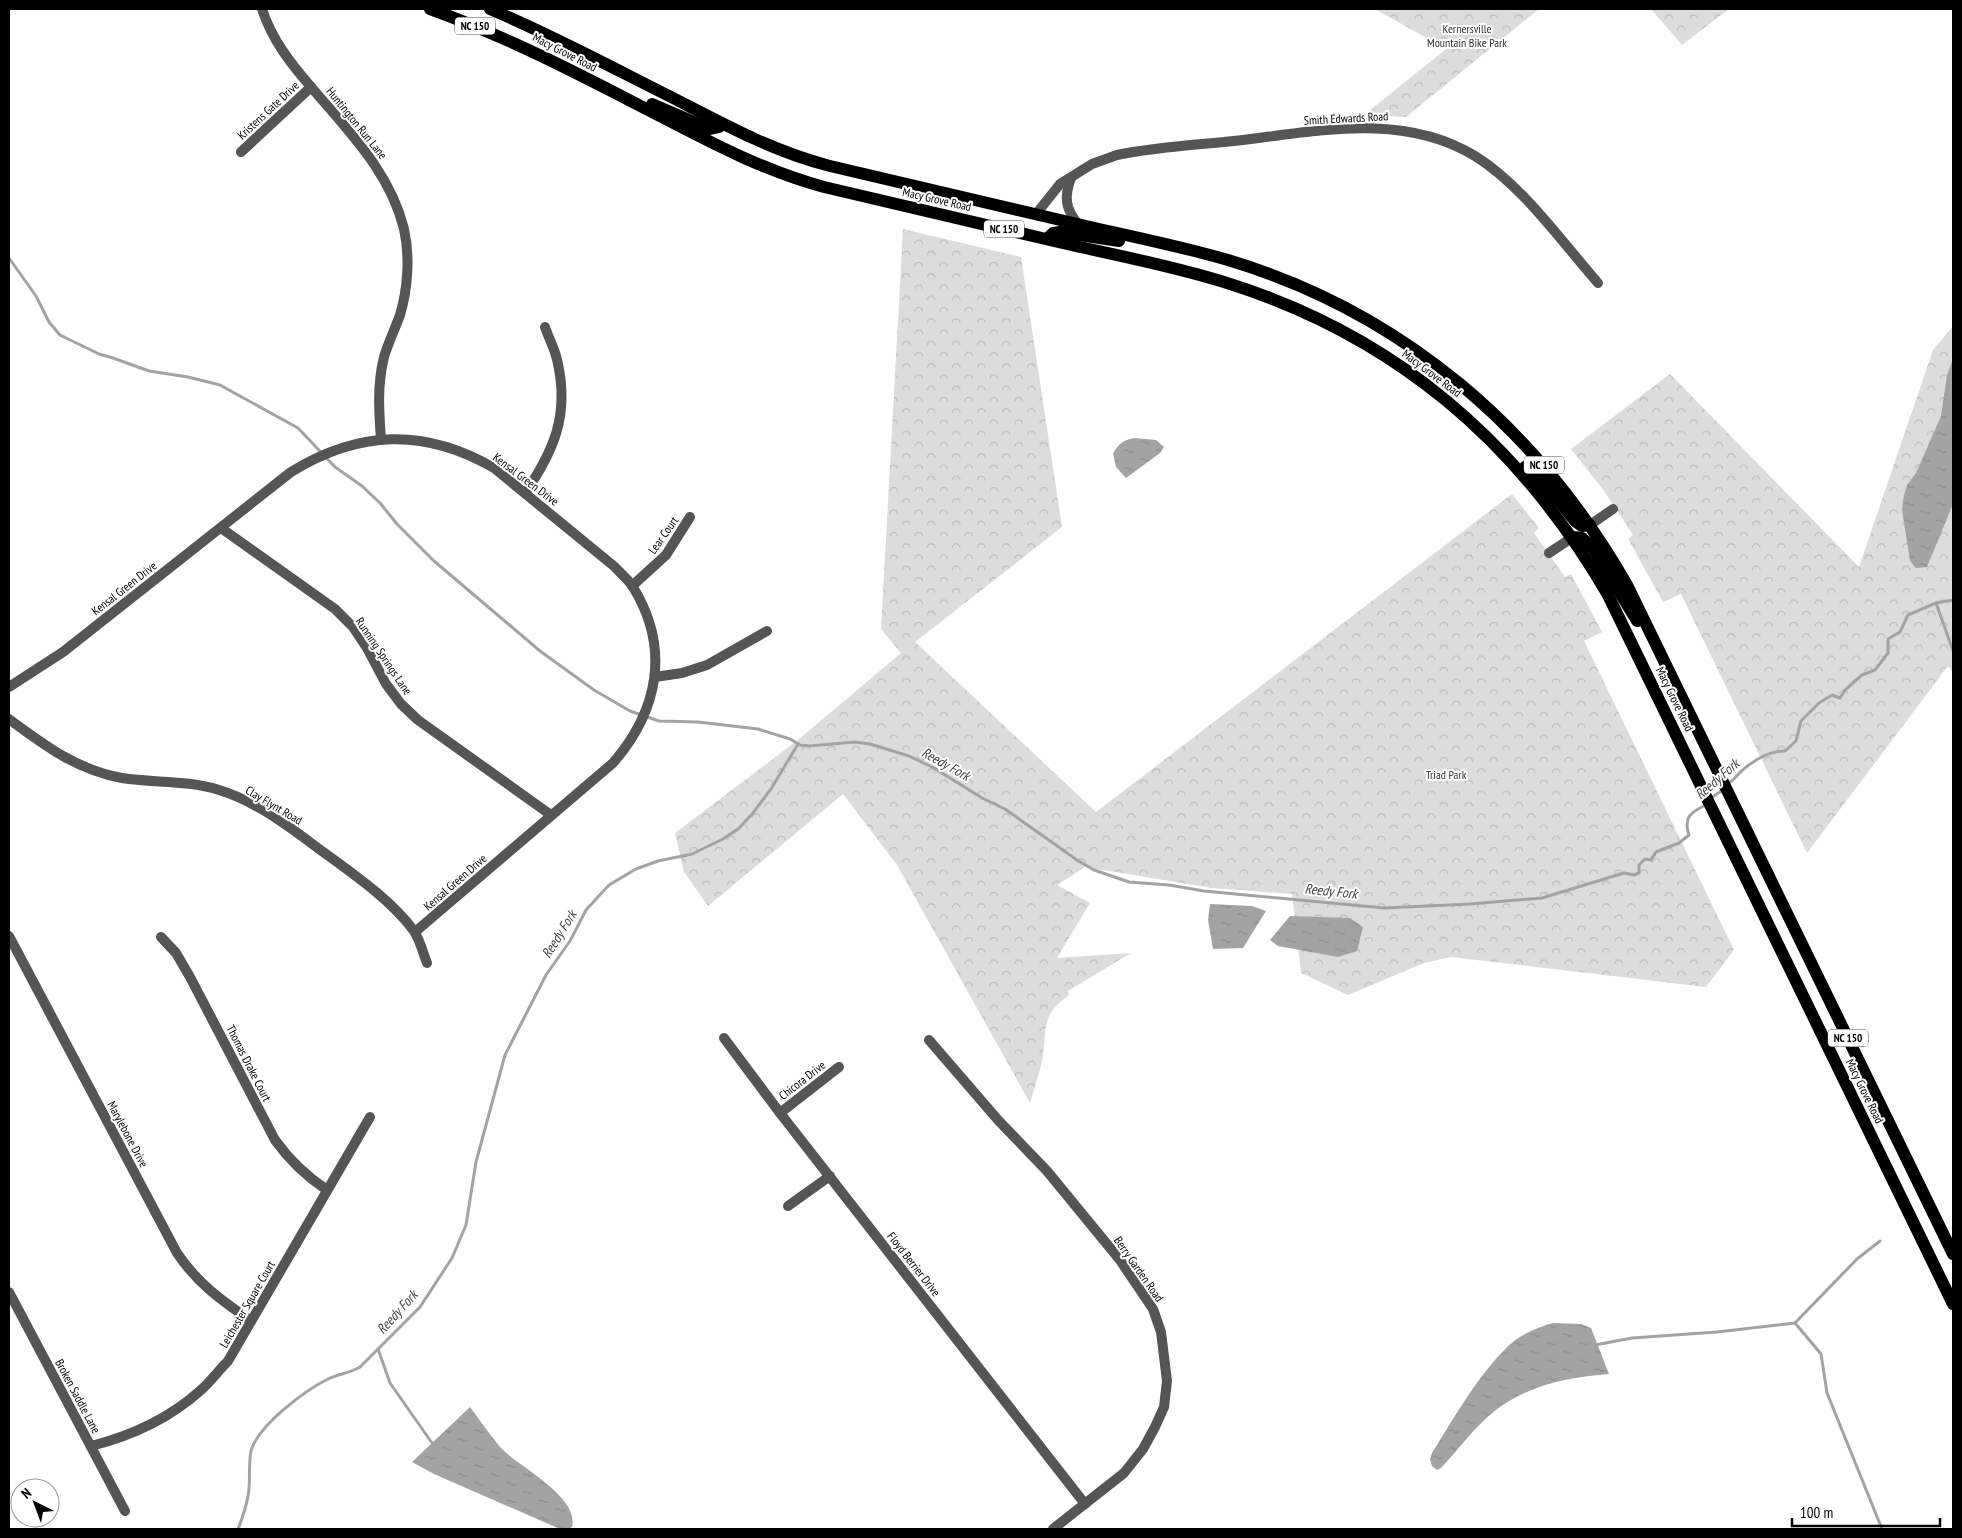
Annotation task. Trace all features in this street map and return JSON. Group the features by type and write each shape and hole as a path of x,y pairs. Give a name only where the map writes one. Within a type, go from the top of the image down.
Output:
{"main road":[{"name":"Macy Grove Road","path":"430,9 518,44 738,156 782,175 824,187 1223,281 1299,310 1345,332 1392,360 1435,390 1475,426 1528,480 1573,538 1608,595 1953,1304"},
{"name":"Macy Grove Road","path":"490,9 555,38 767,146 808,161 1201,253 1280,278 1332,301 1381,328 1426,358 1470,392 1508,427 1544,466 1590,525 1627,585 1953,1254"},
{"path":"594,82 679,114 710,129 723,124"},
{"path":"1048,239 1053,233 1064,232 1201,253"},
{"path":"1475,426 1536,476 1575,521 1582,526 1590,525"},
{"path":"1573,538 1582,538 1592,547 1675,682"},
{"path":"1926,1248 1953,1286"}],"street":[{"name":"Huntington Run Lane","path":"262,9 281,50 370,156 397,204 404,231 407,279 404,298 384,358 380,381 378,405 381,440"},
{"name":"Kristens Gate Drive","path":"241,152 311,87"},
{"name":"Smith Edwards Road","path":"1036,214 1060,184 1104,158 1131,152 1357,128 1412,130 1444,139 1476,156 1490,166 1535,210 1598,284"},
{"path":"1071,178 1067,190 1066,203 1078,224"},
{"path":"525,493 543,466 553,446 560,423 562,391 558,362 545,327"},
{"name":"Kensal Green Drive","path":"9,687 63,652 291,472 310,460 344,446 381,440 405,440 447,446 472,456 494,468 615,567 632,586 651,627 655,652 655,677 650,701 639,727 626,748 613,763 415,932"},
{"path":"1590,525 1613,509"},
{"name":"Lear Court","path":"632,586 666,555 690,517"},
{"name":"Running Springs Lane","path":"221,528 335,609 353,627 396,698 418,720 551,815"},
{"path":"1549,554 1573,538"},
{"path":"655,677 707,665 767,631"},
{"name":"Clay Flynt Road","path":"9,719 61,756 100,773 123,778 203,786 241,798 269,814 353,874 380,896 415,932 426,963"},
{"name":"Marylebone Drive","path":"9,936 177,1253 196,1279 251,1321"},
{"name":"Thomas Drake Court","path":"161,937 176,953 190,977 275,1140 287,1158 307,1176 328,1190"},
{"name":"Floyd Berrier Drive","path":"724,1038 780,1113 1085,1504"},
{"name":"Berry Garden Road","path":"929,1040 998,1120 1047,1171 1120,1260 1152,1309 1161,1332 1167,1381 1164,1407 1143,1449 1124,1473 1053,1529"},
{"name":"Chicora Drive","path":"780,1113 839,1066"},
{"name":"Leichester Square Court","path":"91,1446 119,1439 173,1412 202,1389 228,1361 370,1117"},
{"path":"788,1206 830,1176"},
{"name":"Broken Saddle Lane","path":"9,1292 125,1511"}],"green space":[{"name":"Kernersville Mountain Bike Park","path":"1375,9 1539,9 1406,117 1364,115 1446,49"},
{"path":"1651,9 1729,9 1682,45"},
{"name":"Triad Park","path":"903,229 1021,257 1062,527 915,642 1096,812 1512,494 1539,528 1534,533 1565,577 1571,574 1602,632 1584,641 1734,950 1706,987 1451,957 1424,963 1348,995 1301,973 1292,894 1212,888 1085,867 1057,885 1090,903 1057,958 1131,953 1068,991 1069,995 1053,1010 1046,1024 1042,1061 1030,1103 897,865 843,794 708,906 684,872 675,833 798,740 901,653 881,629"},
{"path":"1953,326 1953,672 1948,666 1807,853 1681,594 1663,602 1628,539 1633,535 1604,491 1571,449 1670,374 1859,567 1933,350"}],"water":[{"path":"1953,359 1953,504 1927,567 1916,568 1910,561 1902,510 1904,495 1907,485 1916,473 1941,416 1947,375"},
{"path":"1135,438 1156,440 1164,447 1160,453 1126,478 1116,467 1113,454 1122,443"},
{"path":"1210,904 1252,906 1266,911 1243,948 1213,949 1208,920"},
{"path":"1290,916 1350,918 1363,927 1357,951 1338,957 1278,946 1270,940"},
{"path":"1553,1323 1581,1324 1591,1328 1609,1374 1579,1377 1550,1384 1536,1388 1508,1401 1488,1416 1474,1430 1441,1468 1437,1470 1432,1466 1430,1459 1432,1453 1469,1394 1502,1352 1514,1341 1533,1330"},
{"path":"470,1407 508,1455 545,1482 567,1504 572,1515 572,1527 560,1529 434,1474 412,1462"}],"waterway":[{"name":"Reedy Fork","path":"9,258 36,296 49,322 60,335 99,354 149,371 188,377 220,385 298,428 335,467 362,486 380,503 397,524 434,561 540,651 594,690 630,711 659,721 698,722 758,729 790,739 800,745 855,742 870,744 909,756 934,768 982,798 1005,809 1094,870 1129,882 1384,908 1542,898 1624,873 1634,875 1639,873 1639,865 1645,859 1651,860 1656,852 1679,843 1689,835 1687,829 1688,819 1692,813 1706,805"},
{"name":"Reedy Fork","path":"1727,784 1759,759 1774,752 1785,751 1796,741 1801,721 1819,703 1832,695 1840,698 1846,689 1862,675 1875,670 1888,653 1888,639 1900,632 1908,615 1936,603 1953,600"},
{"path":"1936,603 1953,651"},
{"name":"Reedy Fork","path":"238,1529 248,1496 251,1451 263,1430 284,1409 308,1391 328,1379 360,1367 420,1307 452,1258 466,1225 476,1162 505,1055 546,975 570,941 586,910 609,885 636,869 658,861 692,854 723,839 738,829 771,789 798,744"},
{"name":"Reedy Fork","path":"1711,798 1724,789"},
{"path":"1595,1345 1632,1338 1717,1332 1795,1323 1857,1259 1880,1241"},
{"path":"1795,1323 1821,1354 1827,1393 1882,1529"},
{"path":"378,1349 390,1383 432,1443 435,1444"}]}
